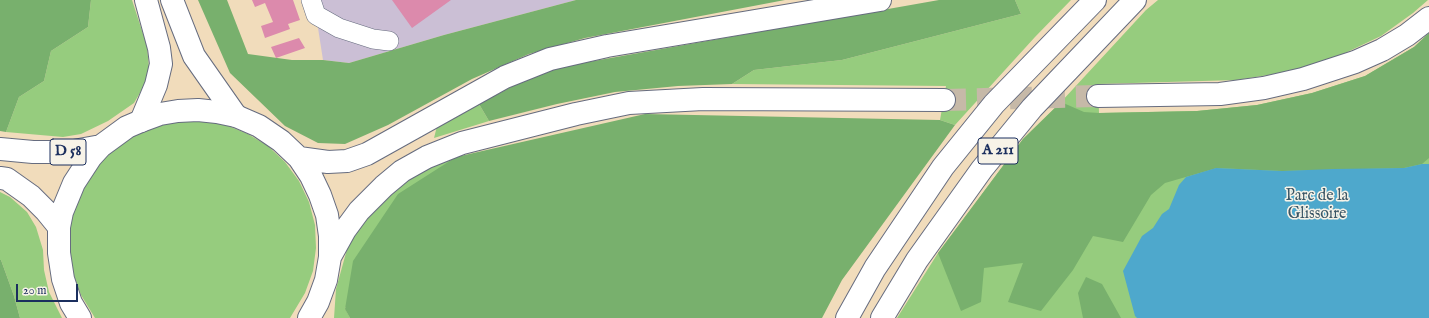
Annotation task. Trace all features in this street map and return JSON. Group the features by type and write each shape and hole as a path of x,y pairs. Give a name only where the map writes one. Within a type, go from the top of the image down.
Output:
{"main road":[{"path":"141,120 156,85 161,64 159,48 146,0"},
{"path":"172,0 194,56 236,116"},
{"path":"299,158 328,162 347,161 367,154 505,77 550,59 607,46 880,0"},
{"name":"A 211","path":"847,318 875,268 943,167 994,104 1095,0"},
{"name":"A 211","path":"882,318 917,260 982,169 1032,108 1135,0"},
{"path":"1098,96 1220,94 1264,88 1295,81 1355,62 1382,50 1407,35 1429,18"},
{"path":"330,257 345,230 359,211 384,186 402,171 427,157 462,143 561,118 629,103 702,99 944,100"},
{"path":"80,318 71,303 62,279 59,254 59,227 62,212 74,183 91,157 102,146 127,127 141,120 178,110 198,110 236,116 259,126 281,140 299,158 320,195 327,214 330,236 330,257 326,280 316,313"},
{"name":"D 58","path":"0,149 34,152 68,152 102,146"},
{"path":"0,178 7,179 31,196 59,227"}],"street":[{"path":"311,0 316,15 339,28 372,39 389,41"}],"shaded area":[{"path":"311,0 576,0 444,35 349,63 323,60 316,15"}],"green space":[{"path":"0,0 91,0 88,27 51,51 44,81 19,97 6,132 0,131"},
{"path":"91,0 132,0 147,46 149,68 144,86 134,103 108,121 81,134 63,137 6,132 19,97 44,81 51,51 88,27"},
{"path":"198,0 227,0 248,54 292,60 323,60 349,63 444,35 576,0 785,0 585,38 529,54 472,79 388,125 345,144 318,143 285,126 230,73"},
{"path":"939,0 1015,0 1021,14 842,60 754,70 732,84 678,86 615,92 557,104 489,121 479,104 532,76 571,65"},
{"path":"1015,0 1071,0 1035,37 955,125 940,120 946,86 732,84 754,70 842,60 1021,14"},
{"name":"Parc de la Glissoire","path":"1158,0 1428,0 1381,36 1343,54 1293,71 1237,80 1098,84 1099,113 1197,111 1257,105 1312,93 1365,76 1414,47 1429,33 1429,318 897,318 938,253 1023,139 1061,102 1146,10"},
{"path":"1429,33 1429,158 1422,164 1404,168 1282,171 1217,168 1165,183 1151,195 1123,242 1093,236 1073,270 1041,311 1008,302 1023,263 984,268 981,302 961,311 938,253 1023,139 1061,102 1084,112 1099,113 1197,111 1257,105 1312,93 1365,76 1414,47"},
{"path":"479,104 489,121 434,138 437,126"},
{"path":"645,114 940,120 955,125 842,280 822,318 350,318 345,309 353,261 398,194 456,157"},
{"path":"180,121 203,121 226,125 248,134 268,146 285,162 299,181 309,202 315,225 316,248 313,271 305,293 290,318 95,318 81,295 73,273 69,250 70,227 76,204 85,183 99,164 116,147 135,134 157,125"},
{"path":"456,157 345,308 350,318 334,318 336,289 349,242 364,213 413,173"},
{"path":"0,192 10,197 27,212 36,227 43,250 44,270 49,292 62,318 20,318 14,296 0,260"},
{"path":"0,260 14,296 20,318 0,318"},
{"path":"1086,277 1102,284 1121,318 1083,318 1078,293"}],"water":[{"path":"1429,164 1429,318 1137,318 1135,316 1123,271 1142,236 1153,228 1162,214 1169,209 1179,185 1186,177 1216,168 1282,171 1404,168"}],"building":[{"path":"252,0 293,0 300,20 288,24 290,29 265,38 261,26 273,22 265,3 255,7"},
{"path":"392,0 451,0 412,28"},
{"path":"299,38 305,48 276,58 271,47"}],"tunnel":[{"path":"944,100 1098,96"}]}
